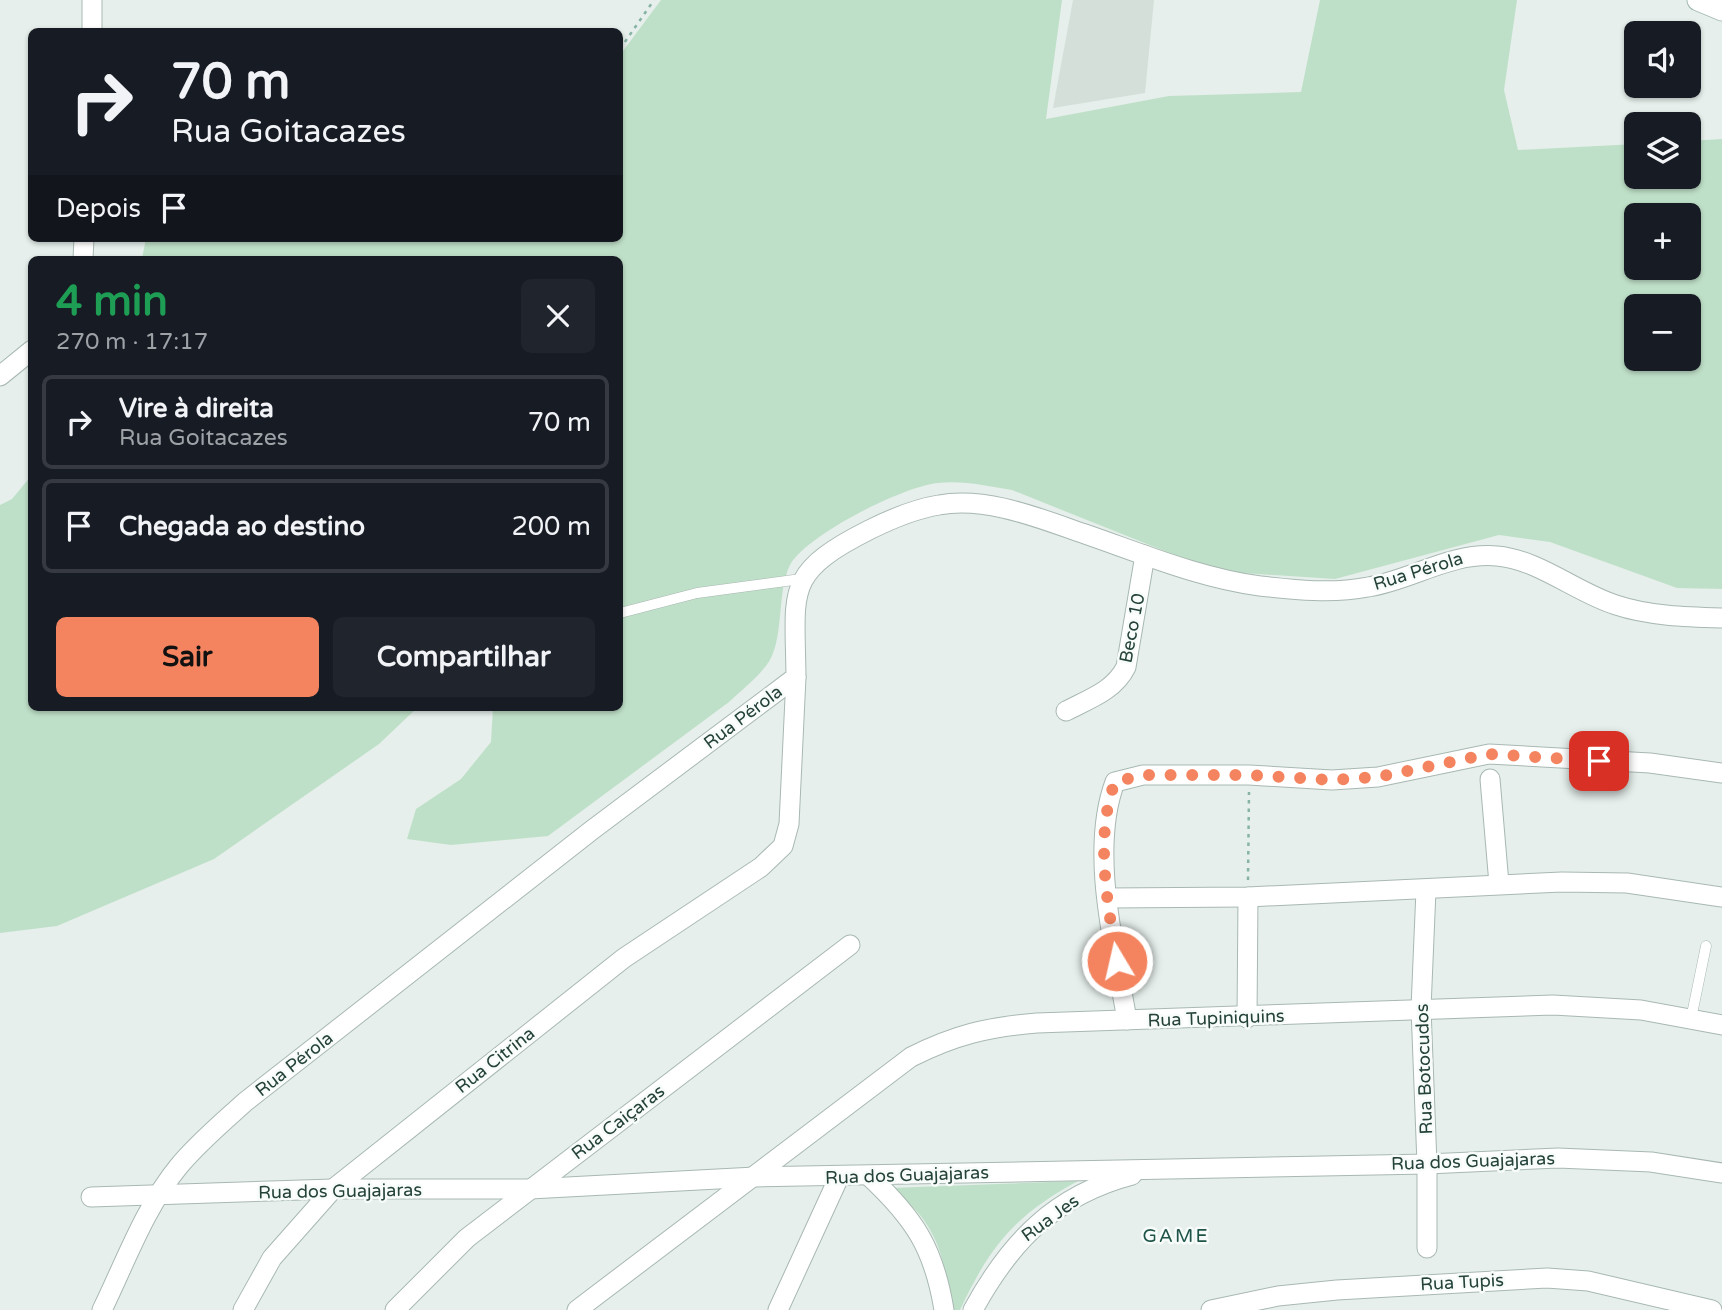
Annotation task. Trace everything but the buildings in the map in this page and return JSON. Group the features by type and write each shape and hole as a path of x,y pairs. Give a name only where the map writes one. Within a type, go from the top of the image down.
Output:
{"main road":[{"path":"1698,0 1722,9"}],"street":[{"path":"92,0 92,28"},
{"path":"0,376 28,353"},
{"name":"Rua Pérola","path":"102,1310 159,1196 177,1168 202,1141 245,1102 592,830 796,677 796,609 802,579 821,558 894,517 941,504 986,505 1036,517 1208,576 1321,592 1369,587 1466,555 1500,556 1542,569 1615,605 1650,613 1722,618"},
{"name":"Beco 10","path":"1066,711 1107,690 1120,679 1126,667 1145,555"},
{"name":"Rua Citrina","path":"243,1310 272,1258 298,1225 333,1189 625,958 761,867 783,846 789,824 796,677"},
{"path":"1127,1020 1108,898 1105,856 1107,809 1115,782 1143,775 1249,775 1332,780 1378,777 1489,754 1650,763 1722,773"},
{"path":"1490,779 1499,884"},
{"path":"1108,898 1248,897 1426,890 1499,884 1627,883 1722,897"},
{"name":"Rua Botocudos","path":"1426,890 1421,1008 1427,1248"},
{"path":"1247,1018 1248,897"},
{"name":"Rua Caiçaras","path":"395,1310 467,1238 850,945"},
{"name":"Rua Tupiniquins","path":"577,1310 911,1057 949,1038 986,1027 1127,1020 1247,1018 1421,1008 1553,1005 1641,1010 1722,1025"},
{"name":"Rua dos Guajajaras","path":"91,1197 333,1189 530,1189 755,1177 1427,1164 1558,1158 1651,1162 1722,1173"},
{"name":"Rua Jes","path":"973,1310 1015,1244 1040,1221 1074,1198 1117,1179 1158,1168"},
{"path":"869,1176 899,1205 931,1252 944,1310"},
{"path":"778,1310 839,1177"},
{"name":"Rua Tupis","path":"1211,1310 1278,1296 1337,1290 1547,1278 1601,1284 1712,1310"}],"lane":[{"path":"623,612 697,593 802,579"},
{"path":"1691,1019 1706,946"}],"path":[{"path":"623,45 654,0"},
{"path":"1248,897 1249,775"}],"shaded area":[{"path":"1073,0 1154,0 1145,93 1053,108"}],"green space":[{"path":"661,0 1062,0 1046,119 1169,96 1301,92 1320,0 1517,0 1504,90 1518,150 1624,145 1624,189 1701,189 1701,140 1722,139 1722,589 1677,588 1550,542 1499,535 1335,579 1242,573 1202,566 1012,490 966,483 938,483 880,502 835,527 800,553 790,565 786,576 774,650 761,672 729,702 548,836 451,845 407,839 416,809 461,779 491,742 493,711 623,711 623,256 143,256 145,242 623,242 623,51"},
{"path":"28,480 28,711 414,711 379,744 214,859 57,926 0,933 0,505 12,499"},
{"path":"1078,1181 1037,1206 1007,1234 982,1268 960,1310 949,1310 945,1273 936,1241 918,1213 891,1188"}],"district":[{"name":"GAME","path":"1176,1236"}],"route":[{"path":"1117,961 1105,856 1107,809 1115,782 1143,775 1249,775 1332,780 1378,777 1489,754 1599,761"}]}
